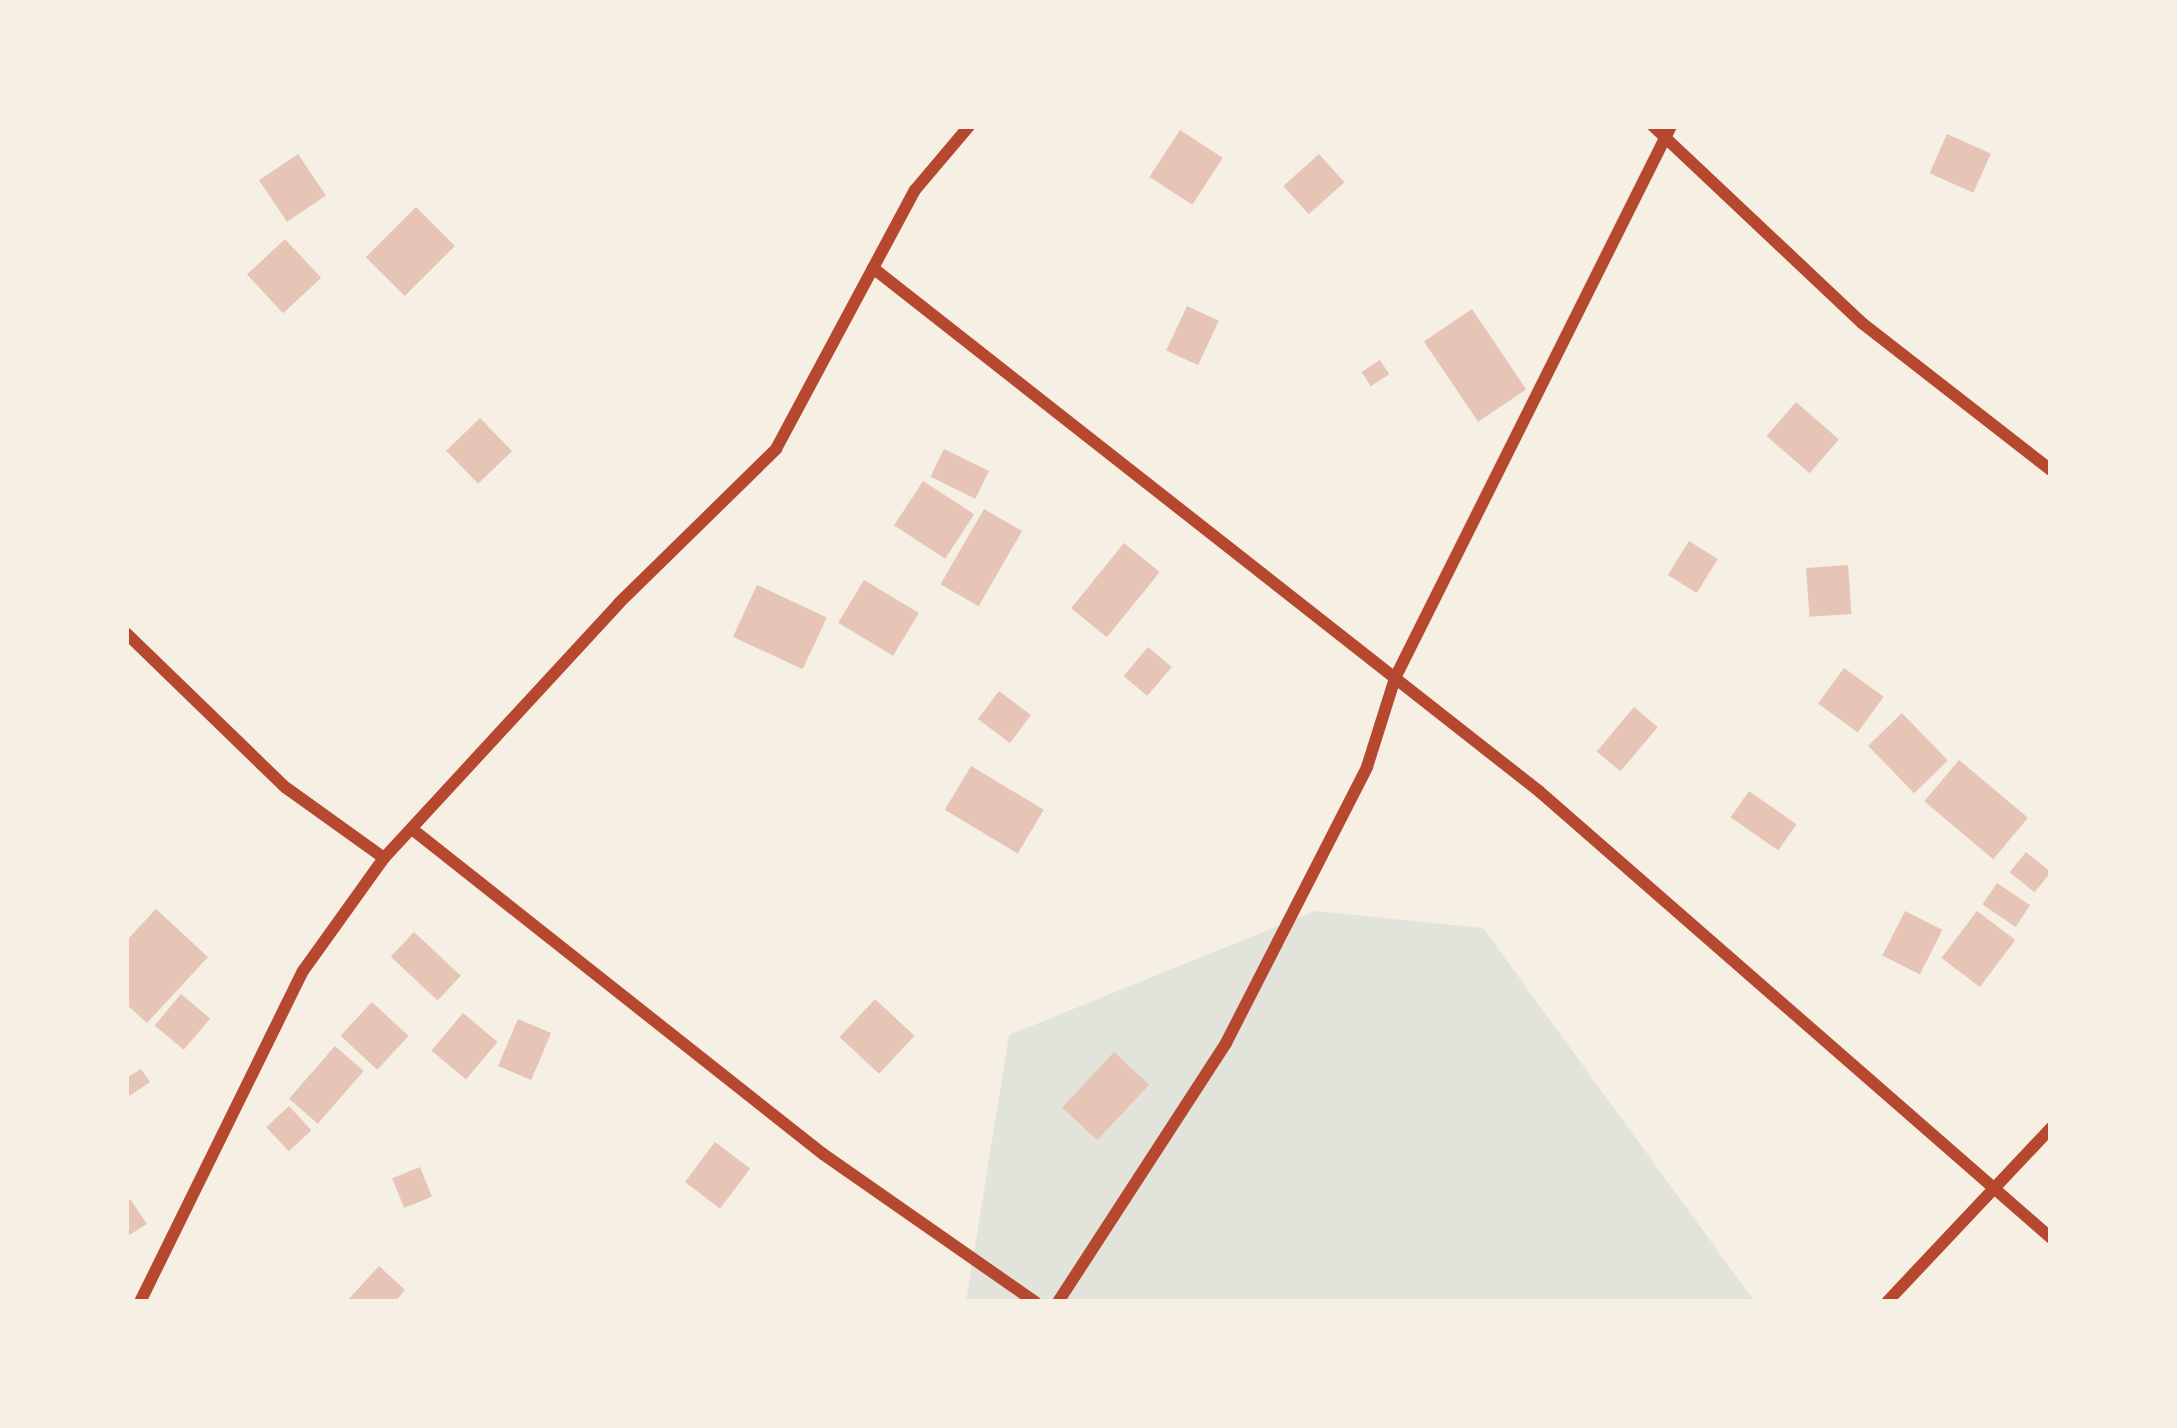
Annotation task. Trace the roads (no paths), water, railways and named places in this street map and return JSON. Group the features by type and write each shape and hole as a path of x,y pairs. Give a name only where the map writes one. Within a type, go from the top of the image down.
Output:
{"street":[{"path":"140,1302 303,971 384,858 619,603 776,449 915,190 969,126"},
{"path":"1653,126 1669,131 1862,323 2051,470"},
{"path":"1058,1302 1226,1043 1367,767 1394,678 1669,131"},
{"path":"873,268 1540,792 2051,1238"},
{"path":"126,633 285,787 384,858"},
{"path":"412,829 824,1154 1035,1302"},
{"path":"1887,1302 2051,1128"}]}
